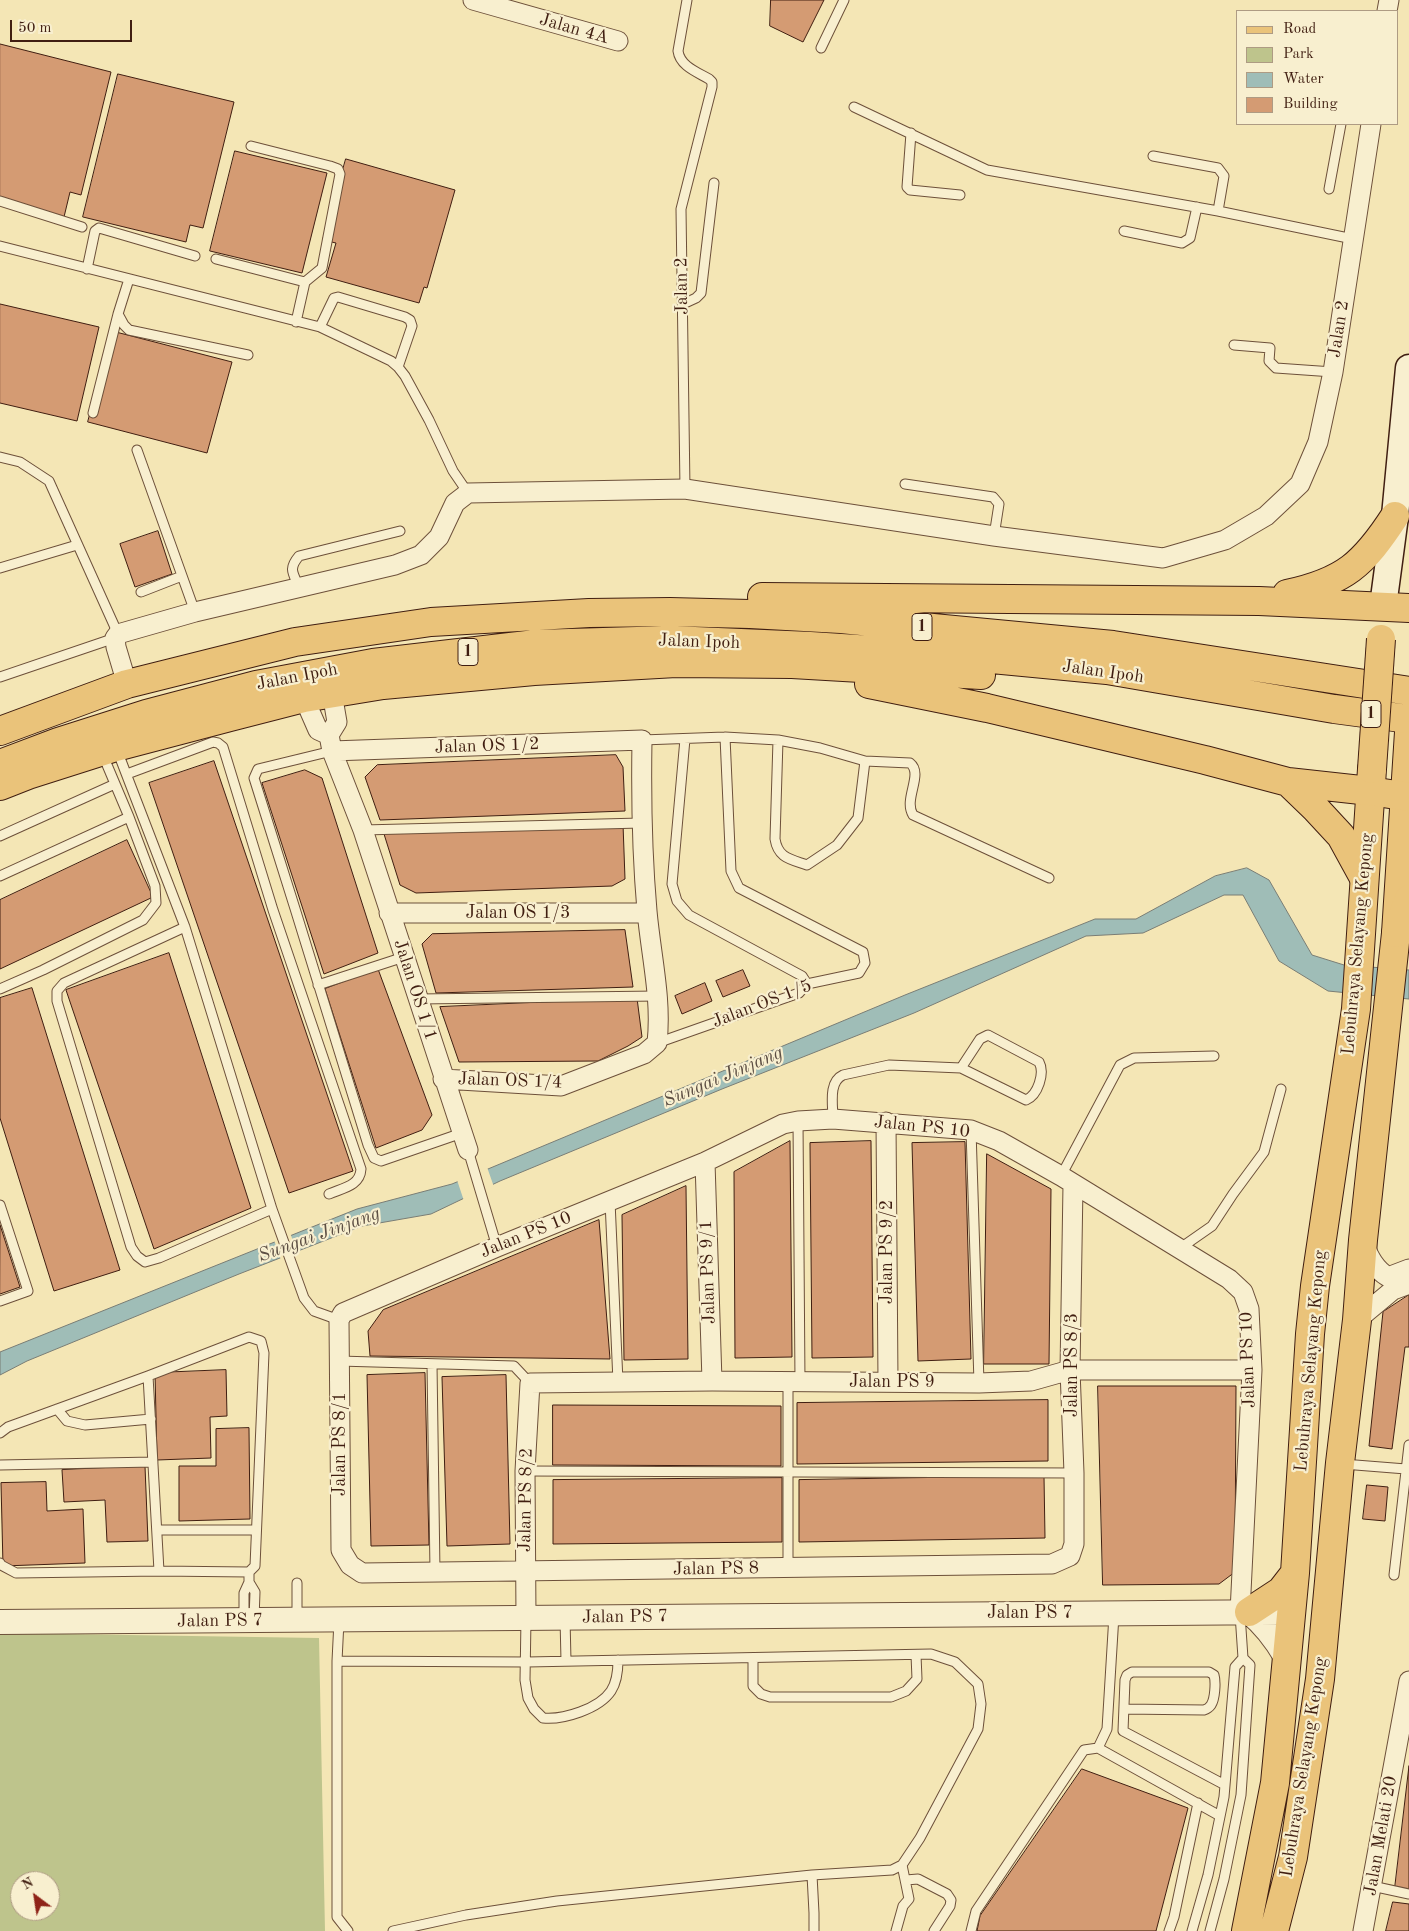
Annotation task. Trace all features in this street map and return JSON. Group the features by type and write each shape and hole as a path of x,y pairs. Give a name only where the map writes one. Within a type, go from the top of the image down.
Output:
{"main road":[{"path":"431,622 580,604 731,597 1259,601 1396,607 1395,516 1409,368"},
{"path":"1259,601 1313,589 1338,578 1359,564 1378,543 1395,516"},
{"name":"Lebuhraya Selayang Kepong","path":"1246,1931 1275,1783 1295,1573 1310,1334 1315,1286 1356,1009 1381,639 1396,607"},
{"name":"Jalan Ipoh","path":"0,731 127,684 296,642 431,622 590,613 670,612 841,619 1113,645 1409,691"},
{"name":"Jalan Ipoh","path":"0,764 58,742 146,714 256,685 373,663 536,644 671,640 950,655 1107,670 1334,709 1409,719"},
{"path":"676,663 804,672 881,686 986,708 1288,782 1371,780 1407,789"},
{"path":"0,786 28,775 109,750 224,726 304,698 383,685 442,678 534,671 676,663 792,664 1043,680 1334,709"},
{"name":"Lebuhraya Selayang Kepong","path":"1274,1931 1293,1857 1320,1679 1340,1464 1357,1320 1363,1240 1396,933 1407,789 1409,732"},
{"path":"1288,782 1341,836 1364,878"},
{"path":"1396,933 1409,899"},
{"path":"1244,1612 1281,1591 1295,1573"},
{"path":"1291,1612 1304,1616 1311,1622 1323,1647"}],"street":[{"name":"Jalan 4A","path":"473,0 618,41"},
{"name":"Jalan 2","path":"468,493 685,489 994,536 1163,558 1225,540 1266,516 1300,484 1318,442 1333,372 1372,125"},
{"path":"127,684 116,647 116,636 195,612 395,565 421,554 439,537 455,503 468,493"},
{"path":"330,743 337,722 332,693"},
{"name":"Jalan OS 1/1","path":"304,698 318,730 330,743 362,830 465,1141"},
{"path":"642,740 641,823 647,913 658,996 657,1043"},
{"name":"Jalan OS 1/2","path":"330,743 642,740"},
{"name":"Jalan OS 1/3","path":"390,913 647,913"},
{"name":"Jalan OS 1/4","path":"444,1079 562,1086 644,1054 657,1043"},
{"name":"Jalan PS 10","path":"338,1320 343,1313 352,1308 497,1246 705,1162 783,1124 798,1121 833,1120 886,1122 971,1130 999,1141 1067,1181 1229,1279 1243,1292 1248,1309 1252,1370 1244,1612"},
{"name":"Jalan PS 9/2","path":"886,1122 888,1382"},
{"name":"Jalan PS 9/1","path":"705,1162 712,1381"},
{"name":"Jalan PS 8/3","path":"1067,1181 1074,1544"},
{"path":"1363,1240 1370,1257 1382,1274 1388,1277 1409,1269"},
{"path":"1357,1320 1393,1290 1409,1284"},
{"name":"Jalan PS 8/1","path":"338,1320 341,1550 350,1566"},
{"name":"Jalan PS 9","path":"530,1383 712,1381 979,1383 1031,1381 1070,1370 1252,1370"},
{"name":"Jalan PS 8/2","path":"526,1618 525,1472 530,1383"},
{"name":"Jalan PS 8","path":"350,1566 362,1573 1052,1564 1070,1556 1074,1544"},
{"path":"1244,1612 1266,1626 1286,1657"},
{"name":"Jalan PS 7","path":"0,1622 1291,1612"},
{"name":"Jalan Melati 20","path":"1363,1931 1409,1681"}],"lane":[{"name":"Jalan 2","path":"685,489 681,209 712,87 712,82 709,79 684,64 679,58 678,51 687,0"},
{"path":"821,48 844,0"},
{"path":"854,107 987,170 1218,210 1353,239"},
{"path":"1329,189 1341,125"},
{"path":"910,133 907,187 910,190 960,195"},
{"path":"251,146 330,166 338,169 340,174 322,268 304,282 296,322"},
{"path":"1154,156 1218,168 1224,176 1218,210"},
{"path":"683,304 696,298 701,293 714,183"},
{"path":"0,201 82,227"},
{"path":"1124,231 1182,243 1190,238 1197,207"},
{"path":"87,269 95,231 99,228 195,256"},
{"path":"0,246 320,327 391,362 398,367 430,420 453,471 468,493"},
{"path":"216,259 304,282"},
{"path":"93,413 118,314 129,279"},
{"path":"320,327 334,298 338,297 405,317 410,320 412,326 398,367"},
{"path":"118,314 129,330 248,355"},
{"path":"1234,344 1270,348 1269,361 1276,368 1333,372"},
{"path":"137,450 195,612"},
{"path":"0,457 20,462 48,481 116,636 0,678"},
{"path":"904,484 993,497 999,504 994,536"},
{"path":"299,587 292,570 294,562 299,556 400,531"},
{"path":"0,568 77,545"},
{"path":"141,592 182,576"},
{"path":"218,743 224,726"},
{"path":"642,740 726,737 778,740 820,748 865,761 910,763 916,771 909,804 913,815 1049,878"},
{"name":"Jalan OS 1/5","path":"657,1043 799,993 807,984 859,973 865,963 862,952 739,888 731,871 726,737"},
{"path":"685,739 672,884 677,901 689,915 802,976 807,984"},
{"path":"778,740 775,839 777,849 783,856 806,865 837,845 858,818 865,761"},
{"path":"127,774 198,746 213,742 223,747 273,910 361,1169 361,1176 356,1183 329,1194"},
{"path":"330,743 258,769 254,778 368,1145 374,1158 381,1161 465,1141"},
{"path":"109,750 127,774 185,927 272,1210 304,1298 314,1311 338,1320"},
{"path":"0,989 43,970 143,920 156,903 155,886 130,817 115,784 109,750"},
{"path":"0,836 115,784"},
{"path":"0,876 130,817"},
{"path":"362,830 641,823"},
{"path":"185,927 64,983 57,991 57,1002 131,1247 137,1256 145,1262 159,1258 272,1210"},
{"path":"318,985 404,957"},
{"path":"418,999 658,996"},
{"path":"833,1120 833,1085 837,1078 843,1075 889,1065 961,1068 1026,1100 1032,1098 1035,1094 1042,1072 1039,1062 988,1035 980,1038 961,1068"},
{"path":"1067,1181 1120,1065 1134,1058 1214,1056"},
{"path":"1179,1249 1212,1226 1264,1152 1281,1089"},
{"path":"788,1568 788,1471 794,1382 798,1121"},
{"path":"971,1130 979,1383"},
{"name":"Jalan OS 1/1","path":"465,1141 497,1246"},
{"path":"610,1201 618,1382"},
{"path":"0,1205 28,1291 0,1301"},
{"path":"0,1433 8,1427 249,1337 261,1341 264,1353 255,1566 244,1593 249,1621"},
{"path":"339,1361 514,1366 530,1383"},
{"path":"432,1364 436,1572"},
{"path":"148,1376 159,1571"},
{"path":"57,1409 67,1420 85,1425 151,1419"},
{"path":"1394,1575 1409,1445"},
{"path":"0,1465 153,1462"},
{"path":"1340,1464 1406,1469"},
{"path":"525,1472 1074,1473"},
{"path":"157,1530 256,1530"},
{"path":"0,1563 1,1566 16,1573 159,1571 249,1577"},
{"path":"297,1583 298,1619"},
{"path":"1098,1748 1107,1728 1114,1612"},
{"path":"1192,1931 1208,1875 1220,1816 1225,1785 1235,1667 1243,1658 1244,1612"},
{"path":"526,1618 527,1662 525,1680 528,1698 534,1709 543,1718 554,1719 581,1711 604,1699 611,1691 615,1682 618,1660"},
{"path":"564,1618 566,1661"},
{"path":"339,1619 337,1661 337,1916 348,1931"},
{"path":"337,1661 527,1662 916,1656 931,1654 955,1662 978,1684 981,1704 978,1729 920,1838 902,1865 892,1870 812,1875 557,1901 466,1915 393,1931"},
{"path":"753,1658 753,1686 760,1694 770,1697 891,1697 906,1691 917,1679 916,1656"},
{"path":"1210,1931 1224,1880 1241,1795 1250,1665 1243,1658"},
{"path":"1123,1731 1125,1680 1127,1675 1132,1672 1210,1672 1214,1675 1211,1705 1204,1710 1124,1709"},
{"path":"1107,1728 1123,1731 1225,1785"},
{"path":"971,1931 976,1911 1084,1750 1098,1748 1220,1816"},
{"path":"1169,1931 1174,1917 1198,1804"},
{"path":"896,1931 903,1906 909,1899 902,1865"},
{"path":"812,1875 814,1931"},
{"path":"906,1880 918,1879 947,1894 951,1900 950,1906 934,1931"},
{"path":"1372,1886 1409,1894"}],"green space":[{"path":"0,1633 319,1638 325,1931 0,1931"}],"water":[{"name":"Sungai Jinjang","path":"1247,868 1269,880 1312,955 1344,965 1409,970 1409,999 1328,991 1279,961 1243,895 1224,895 1143,933 1086,936 914,1013 722,1089 500,1181 431,1214 362,1226 27,1361 0,1375 0,1352 357,1209 452,1184 905,995 1095,919 1136,919 1215,876"}],"pier":[{"path":"487,1167 494,1187 464,1201 457,1180"},
{"path":"290,1233 298,1253 281,1260 274,1240"}],"building":[{"path":"771,0 824,0 803,42 770,26"},
{"path":"0,44 111,72 81,195 70,192 64,217 0,202"},
{"path":"118,74 234,102 203,228 190,225 186,242 83,217"},
{"path":"235,151 327,173 302,273 210,251"},
{"path":"346,159 455,190 427,288 424,287 419,303 326,277 336,243 323,240"},
{"path":"0,304 99,327 77,421 0,403"},
{"path":"112,331 232,362 207,453 88,422"},
{"path":"158,531 172,574 135,587 120,544"},
{"path":"616,755 623,767 625,811 380,820 365,777 377,765"},
{"path":"214,761 353,1171 289,1193 149,783"},
{"path":"305,770 322,778 378,953 324,974 262,783"},
{"path":"623,824 625,879 612,886 416,893 400,885 384,834"},
{"path":"127,840 153,897 0,969 0,900"},
{"path":"625,930 633,987 436,993 422,944 432,934"},
{"path":"169,953 251,1208 154,1249 66,990"},
{"path":"378,969 432,1115 422,1130 376,1148 325,989"},
{"path":"743,970 750,986 723,997 716,981"},
{"path":"705,983 712,1001 682,1014 675,996"},
{"path":"32,988 120,1270 54,1291 0,1118 0,998"},
{"path":"637,998 642,1037 598,1061 459,1062 440,1007"},
{"path":"790,1141 792,1357 735,1358 734,1172"},
{"path":"871,1141 873,1357 812,1358 810,1143"},
{"path":"965,1142 971,1359 918,1361 912,1143"},
{"path":"987,1154 1051,1189 1049,1364 984,1364"},
{"path":"686,1186 688,1359 624,1360 622,1215"},
{"path":"599,1220 610,1359 370,1356 368,1331 383,1310"},
{"path":"0,1225 20,1287 0,1294"},
{"path":"1409,1295 1409,1347 1405,1347 1392,1449 1369,1446 1383,1312"},
{"path":"226,1370 227,1416 210,1417 211,1458 157,1460 155,1373"},
{"path":"425,1373 429,1545 371,1546 367,1375"},
{"path":"506,1375 510,1544 447,1546 442,1377"},
{"path":"1098,1386 1236,1386 1235,1572 1219,1584 1103,1585"},
{"path":"1048,1400 1048,1461 797,1464 797,1403"},
{"path":"553,1405 781,1406 781,1466 553,1465"},
{"path":"249,1428 250,1519 179,1521 179,1466 216,1466 216,1429"},
{"path":"145,1466 148,1541 107,1542 105,1500 64,1502 62,1470"},
{"path":"1044,1476 1045,1538 799,1542 799,1480"},
{"path":"782,1478 782,1542 553,1544 553,1480"},
{"path":"46,1482 47,1511 83,1509 85,1563 3,1566 1,1483"},
{"path":"1367,1485 1388,1487 1385,1521 1363,1519"},
{"path":"1409,1766 1409,1890 1395,1888"},
{"path":"1082,1769 1188,1808 1156,1931 977,1931 980,1916"},
{"path":"1393,1902 1409,1904 1409,1931 1386,1931"}]}
